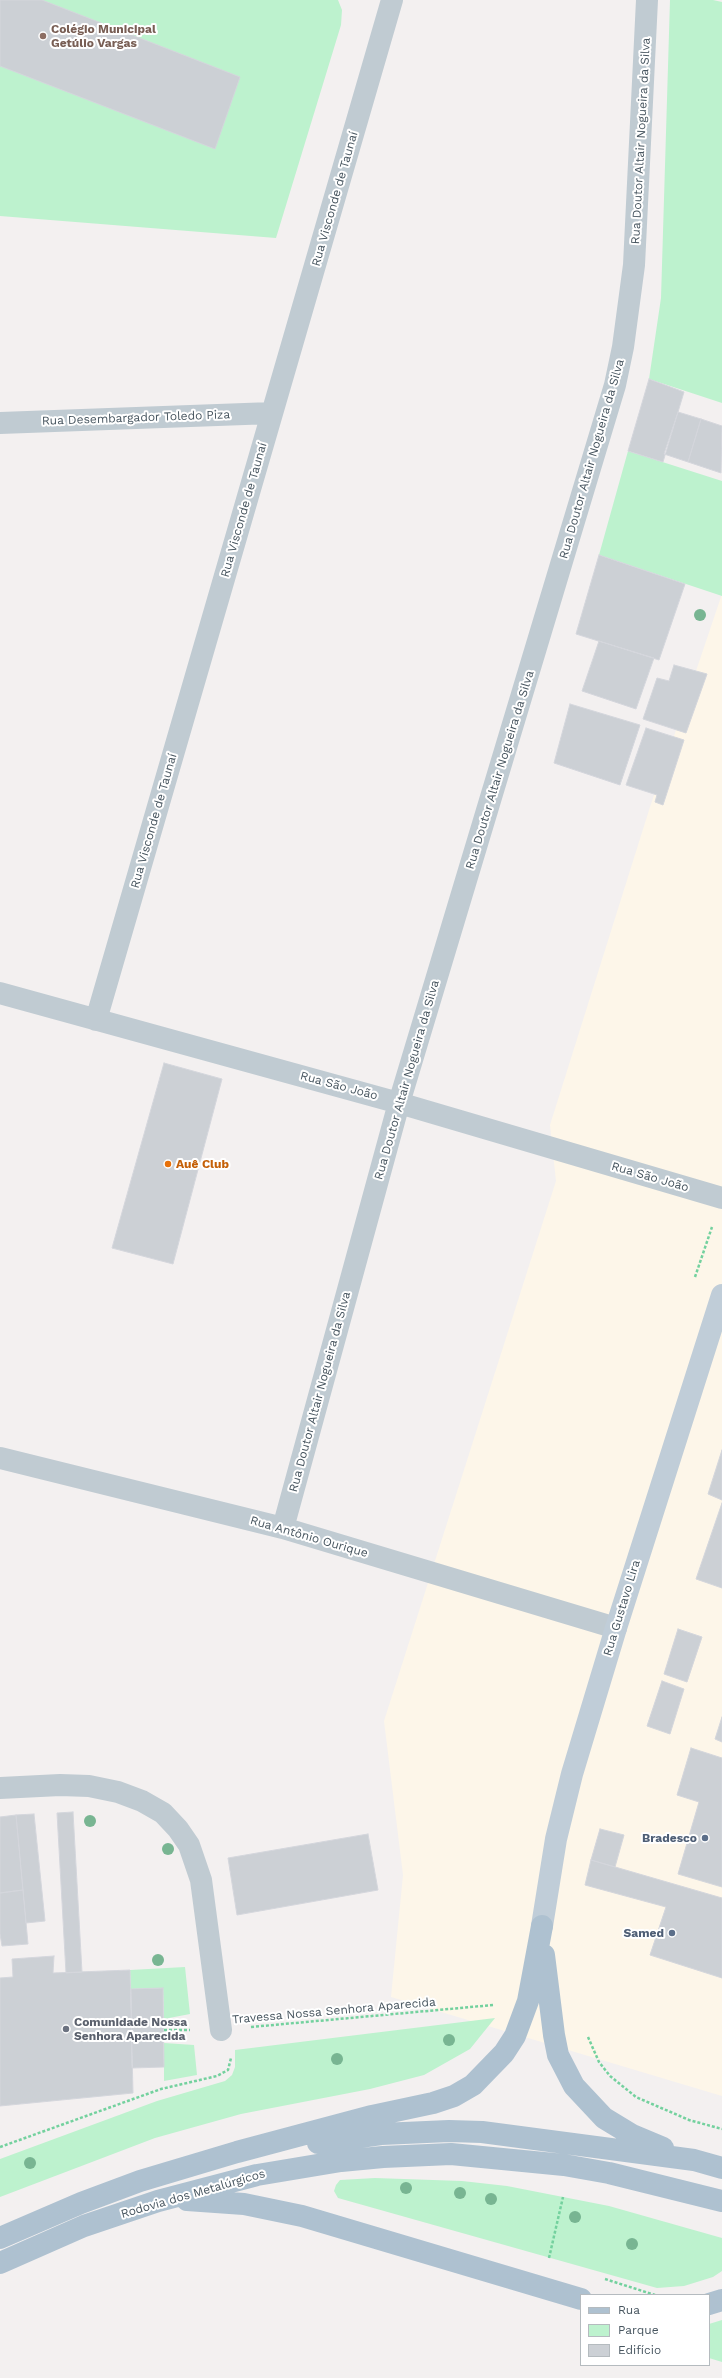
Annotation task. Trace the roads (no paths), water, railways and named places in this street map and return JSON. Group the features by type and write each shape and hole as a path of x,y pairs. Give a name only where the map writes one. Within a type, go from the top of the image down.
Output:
{"main road":[{"name":"Rua Gustavo Lira","path":"542,1926 550,1869 562,1809 616,1628 722,1295"},
{"path":"542,1926 550,2015 558,2055 568,2076 584,2098 604,2118 648,2143 694,2160 722,2168"},
{"path":"237,2152 372,2116 433,2103 454,2096 473,2085 504,2053 517,2030 528,2001 542,1926"},
{"path":"237,2152 297,2147 381,2134 449,2131 518,2135 614,2150 694,2160"},
{"name":"Rodovia dos Metalúrgicos","path":"0,2238 81,2203 140,2181 237,2152"},
{"name":"Rodovia dos Metalúrgicos","path":"0,2263 84,2226 158,2201 257,2175 341,2161 383,2157 451,2154 520,2160 610,2173 722,2201"},
{"path":"158,2201 198,2200 232,2202 302,2216 580,2299"},
{"path":"710,2304 722,2300"}],"street":[{"name":"Rua Visconde de Taunaí","path":"96,1020 392,0"},
{"name":"Rua Doutor Altair Nogueira da Silva","path":"283,1528 399,1103 616,385 623,347 634,265 647,0"},
{"name":"Rua Desembargador Toledo Piza","path":"0,424 272,413"},
{"name":"Rua São João","path":"0,993 399,1103 722,1198"},
{"name":"Rua Antônio Ourique","path":"0,1458 283,1528 616,1628"},
{"path":"0,1788 60,1785 89,1786 118,1792 142,1801 163,1813 178,1829 189,1845 201,1880 221,2030"}],"place":[{"name":"Colégio Municipal Getúlio Vargas","path":"43,36"},
{"name":"Auê Club","path":"168,1164"},
{"name":"Bradesco","path":"705,1838"},
{"name":"Samed","path":"672,1933"},
{"name":"Comunidade Nossa Senhora Aparecida","path":"66,2029"}]}
